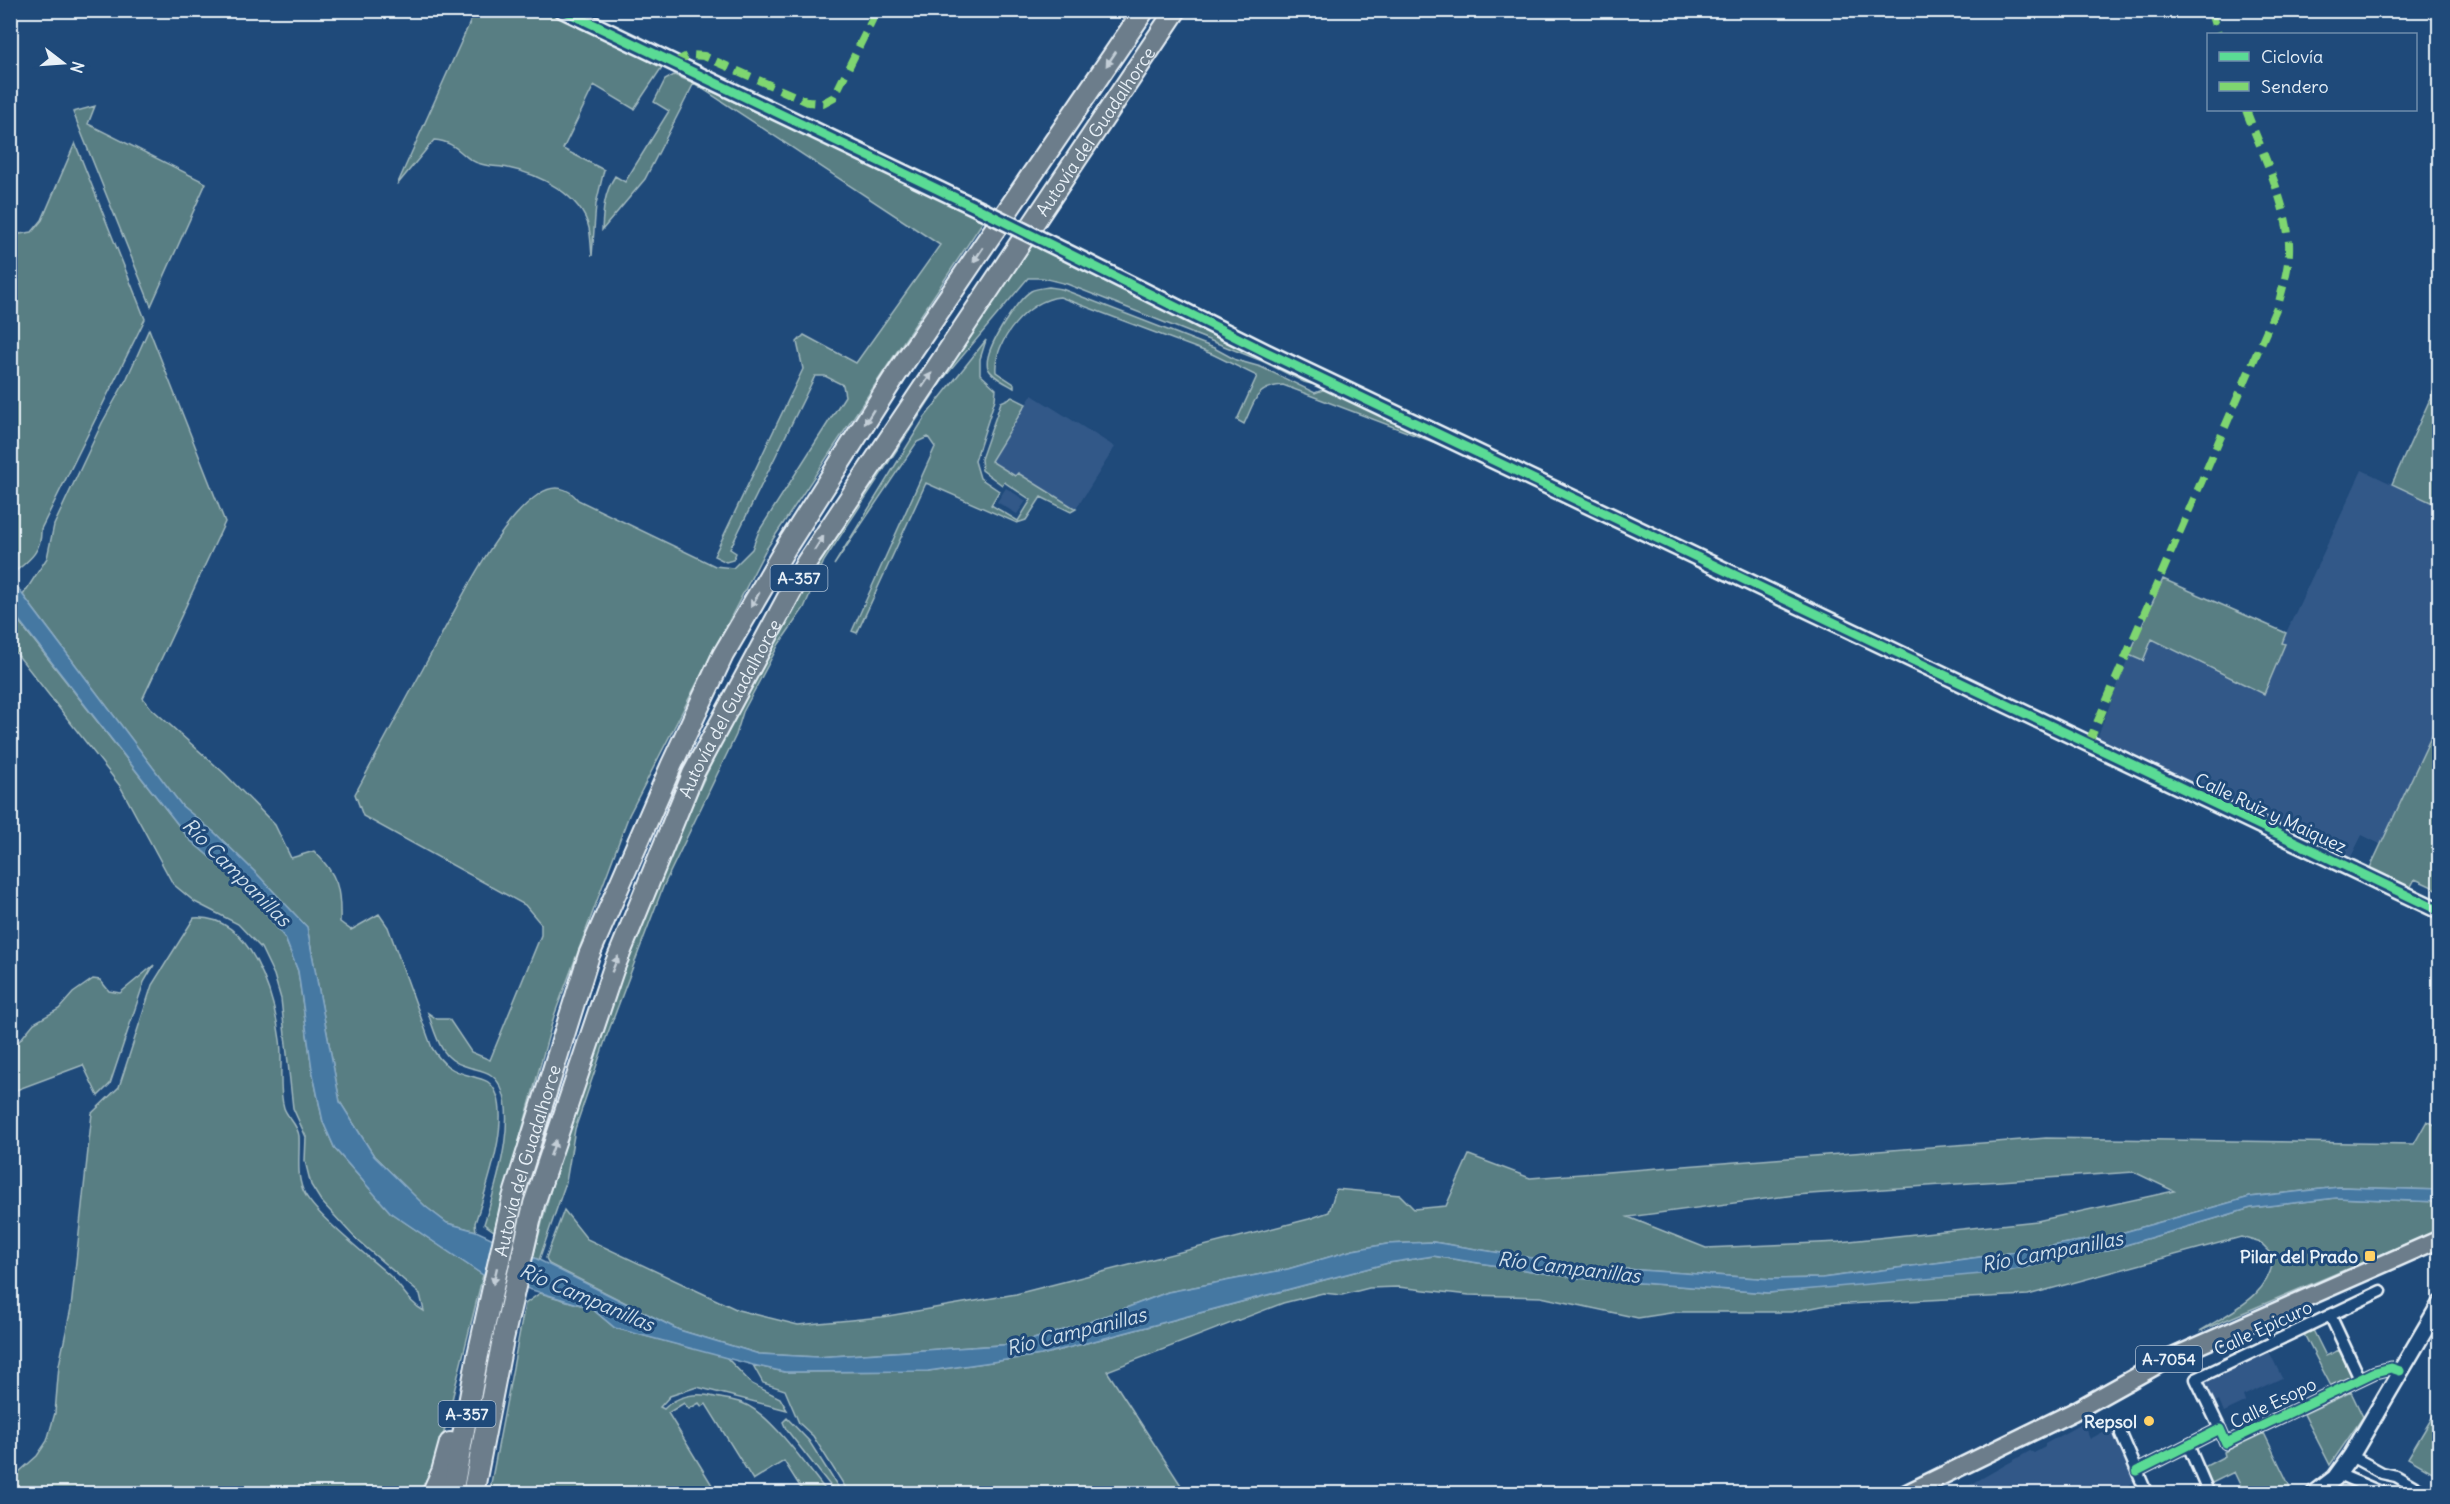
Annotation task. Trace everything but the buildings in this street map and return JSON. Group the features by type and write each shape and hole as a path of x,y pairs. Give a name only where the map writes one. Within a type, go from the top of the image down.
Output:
{"highway":[{"name":"Autovía del Guadalhorce","path":"452,1494 482,1334 513,1198 589,955 672,764 723,655 785,549 895,376 1144,10"},
{"name":"Autovía del Guadalhorce","path":"473,1494 503,1340 534,1204 613,970 693,774 807,562 1176,10"},
{"path":"432,1494 442,1472 464,1387 478,1355"},
{"path":"485,1494 493,1389"}],"main road":[{"name":"A-7054","path":"1905,1494 2073,1412 2168,1359 2439,1239"}],"street":[{"name":"Calle Ruiz y Maiquez","path":"563,10 981,210 1266,352 2439,911"},
{"name":"Calle Epicuro","path":"2220,1429 2196,1379 2381,1291"},
{"path":"2314,1494 2338,1474 2351,1456 2439,1304"},
{"name":"Calle Epicuro","path":"2330,1315 2360,1379"},
{"name":"Calle Esopo","path":"2137,1472 2220,1429 2226,1443 2360,1379 2391,1368 2400,1371"},
{"path":"2121,1434 2147,1494"},
{"path":"2188,1445 2209,1494"},
{"path":"2351,1456 2382,1473 2396,1476 2427,1494"},
{"path":"2338,1474 2385,1494"}],"shaded area":[{"path":"1032,395 1115,447 1076,509 1018,473 1016,476 991,461"},
{"path":"2362,470 2439,506 2439,720 2382,845 2362,835 2349,861 2097,738 2129,655 2143,661 2152,639 2264,693 2285,645 2282,643 2286,633"},
{"path":"1006,488 1026,501 1017,514 997,502"},
{"path":"2269,1351 2282,1378 2243,1396 2245,1402 2224,1412 2219,1400 2215,1402 2206,1382"},
{"path":"2083,1423 2090,1439 2112,1427 2136,1481 2115,1493 1954,1494 2030,1451 2034,1453 2045,1447 2045,1444"}],"green space":[{"path":"475,11 547,11 662,67 634,109 594,85 563,149 604,170 596,204 592,256 589,228 584,216 568,196 533,175 475,162 443,141 434,140 397,185"},
{"path":"674,75 694,83 645,179 602,230 605,202 611,182 615,176 625,182 669,111 654,102 665,80"},
{"path":"694,83 984,220 765,551 629,815 554,1016 494,1231 484,1224 504,1147 506,1104 501,1087 488,1073 457,1063 444,1052 428,1013 437,1019 449,1019 471,1052 490,1060 541,935 541,924 525,905 363,816 355,794 482,562 509,523 539,494 560,488 570,492 578,500 715,566 733,568 752,549 759,531 845,396 843,385 825,376 815,376 730,549 736,553 733,560 726,562 714,556 803,369 797,342 804,335 856,363 940,245"},
{"path":"95,106 88,124 206,183 151,306 73,112"},
{"path":"75,143 145,319 41,529 39,544 33,556 11,575 11,226 20,234 32,232 42,220"},
{"path":"1028,242 1317,382 1311,384 1304,382 1262,361 1067,284 1043,278 1028,278 944,378 824,561 804,608 779,644 743,712 736,735 663,887 606,1038 575,1129 566,1182 539,1260 533,1257 553,1180 602,1028 660,878 726,733 820,556"},
{"path":"1049,287 1062,289 1214,348 1236,360 1261,367 1315,393 1325,389 1337,390 1457,451 1283,385 1261,392 1244,424 1237,420 1257,376 1212,354 1060,297 1036,305 1025,313 1000,347 996,372 1014,384 1014,388 1000,380 988,368 990,350 1002,326 1025,296 1033,290"},
{"path":"149,329 225,522 143,698 151,708 225,774 275,825 291,858 314,851 322,860 333,875 339,891 340,922 351,930 379,914 388,927 432,1048 448,1066 458,1072 488,1082 496,1093 500,1110 496,1150 475,1223 476,1231 447,1223 426,1207 374,1156 340,1102 307,927 215,833 182,806 23,595 47,558 54,525"},
{"path":"986,340 980,359 980,374 996,389 995,399 975,461 980,478 999,491 991,505 1018,521 1031,500 1004,482 1002,485 982,470 981,459 1001,402 1012,397 1026,404 991,461 1015,476 1018,473 1076,509 1071,512 1041,497 1026,520 1017,523 926,483 857,633 852,631 935,447 928,437 917,442 834,565 925,417"},
{"path":"2439,379 2440,506 2392,484"},
{"path":"2163,579 2286,633 2282,643 2285,644 2264,694 2152,639 2143,661 2129,655"},
{"path":"10,610 190,840 246,888 285,938 298,971 312,1069 323,1122 335,1149 391,1213 483,1275 435,1468 422,1493 11,1493 11,1479 37,1456 47,1441 55,1413 59,1365 71,1308 92,1113 119,1087 152,985 194,918 214,920 231,929 245,943 265,981 272,1001 280,1040 282,1100 285,1111 298,1132 300,1177 308,1200 329,1222 390,1276 414,1304 424,1311 420,1294 356,1239 321,1201 311,1185 305,1161 306,1137 293,1108 281,999 274,975 261,948 238,924 195,902 173,884 120,786 17,654 11,650"},
{"path":"2439,720 2439,890 2415,879 2408,892 2369,870"},
{"path":"154,965 144,982 110,1084 98,1096 83,1065 11,1092 11,1051 34,1023 59,1009 73,993 93,979 100,980 109,991 120,993"},
{"path":"2427,1121 2439,1127 2439,1190 2339,1187 2250,1197 2110,1236 2003,1254 1822,1278 1772,1279 1580,1266 1433,1242 1387,1244 1353,1250 1288,1269 1168,1292 1084,1324 1017,1344 817,1357 759,1354 679,1330 549,1264 546,1258 564,1210 587,1239 738,1310 798,1325 882,1317 1016,1294 1309,1219 1329,1212 1336,1189 1400,1195 1414,1209 1446,1206 1469,1155 1530,1178 2046,1138 2414,1144","holes":["2134,1172 2174,1191 2037,1221 1840,1242 1706,1248 1628,1217 1795,1195"]},
{"path":"2336,1198 2439,1202 2439,1230 2200,1331 2248,1301 2266,1281 2273,1255 2261,1243 2241,1237 2028,1295 1827,1305 1791,1312 1677,1312 1638,1318 1541,1297 1469,1295 1398,1287 1369,1288 1342,1295 1323,1293 1283,1303 1107,1371 1186,1493 849,1493 813,1436 799,1423 785,1390 763,1383 753,1365 785,1372 928,1371 1041,1355 1388,1263 1433,1256 1577,1278 1768,1293 1885,1281 2112,1249 2251,1208"},
{"path":"540,1293 591,1308 615,1328 726,1357 752,1384 780,1398 787,1410 697,1387 670,1396 660,1407 664,1409 681,1398 694,1395 742,1403 765,1418 777,1430 828,1493 804,1493 784,1461 753,1480 706,1404 702,1407 699,1403 689,1409 684,1403 668,1413 712,1485 698,1493 489,1494 525,1304"},
{"path":"2313,1330 2326,1356 2339,1350 2352,1376 2331,1386 2304,1334"},
{"path":"2351,1392 2363,1417 2330,1465 2304,1414"},
{"path":"2439,1406 2439,1476 2408,1458"},
{"path":"787,1418 809,1441 842,1493 836,1493 786,1429 783,1422"},
{"path":"2264,1433 2291,1489 2282,1493 2244,1493 2234,1472 2210,1484 2202,1468 2225,1456 2224,1452"}],"water":[{"name":"Río Campanillas","path":"10,578 182,806 215,833 307,927 340,1102 374,1156 426,1207 447,1223 476,1231 539,1260 679,1330 759,1354 817,1357 1017,1344 1084,1324 1168,1292 1288,1269 1353,1250 1387,1244 1433,1242 1580,1266 1772,1279 1822,1278 2003,1254 2110,1236 2250,1197 2339,1187 2439,1190 2439,1202 2336,1198 2251,1208 2112,1249 2004,1272 1768,1293 1577,1278 1433,1256 1388,1263 1041,1355 928,1371 785,1372 753,1365 615,1328 591,1308 483,1275 391,1213 335,1149 323,1122 312,1069 298,971 285,938 246,888 190,840 11,610"}],"marked path":[{"path":"673,63 689,55 704,56 808,102 823,103 834,97 877,10"},
{"path":"2210,10 2218,33"},
{"path":"2088,744 2279,302 2283,288 2289,258 2287,227 2272,176 2246,111"}],"cycle path":[{"path":"563,10 981,210 1266,352 2440,911"},
{"path":"2137,1471 2220,1429 2226,1443 2375,1372 2391,1368 2400,1371"}],"place":[{"name":"Pilar del Prado","path":"2370,1256"},
{"name":"Repsol","path":"2149,1421"}]}
